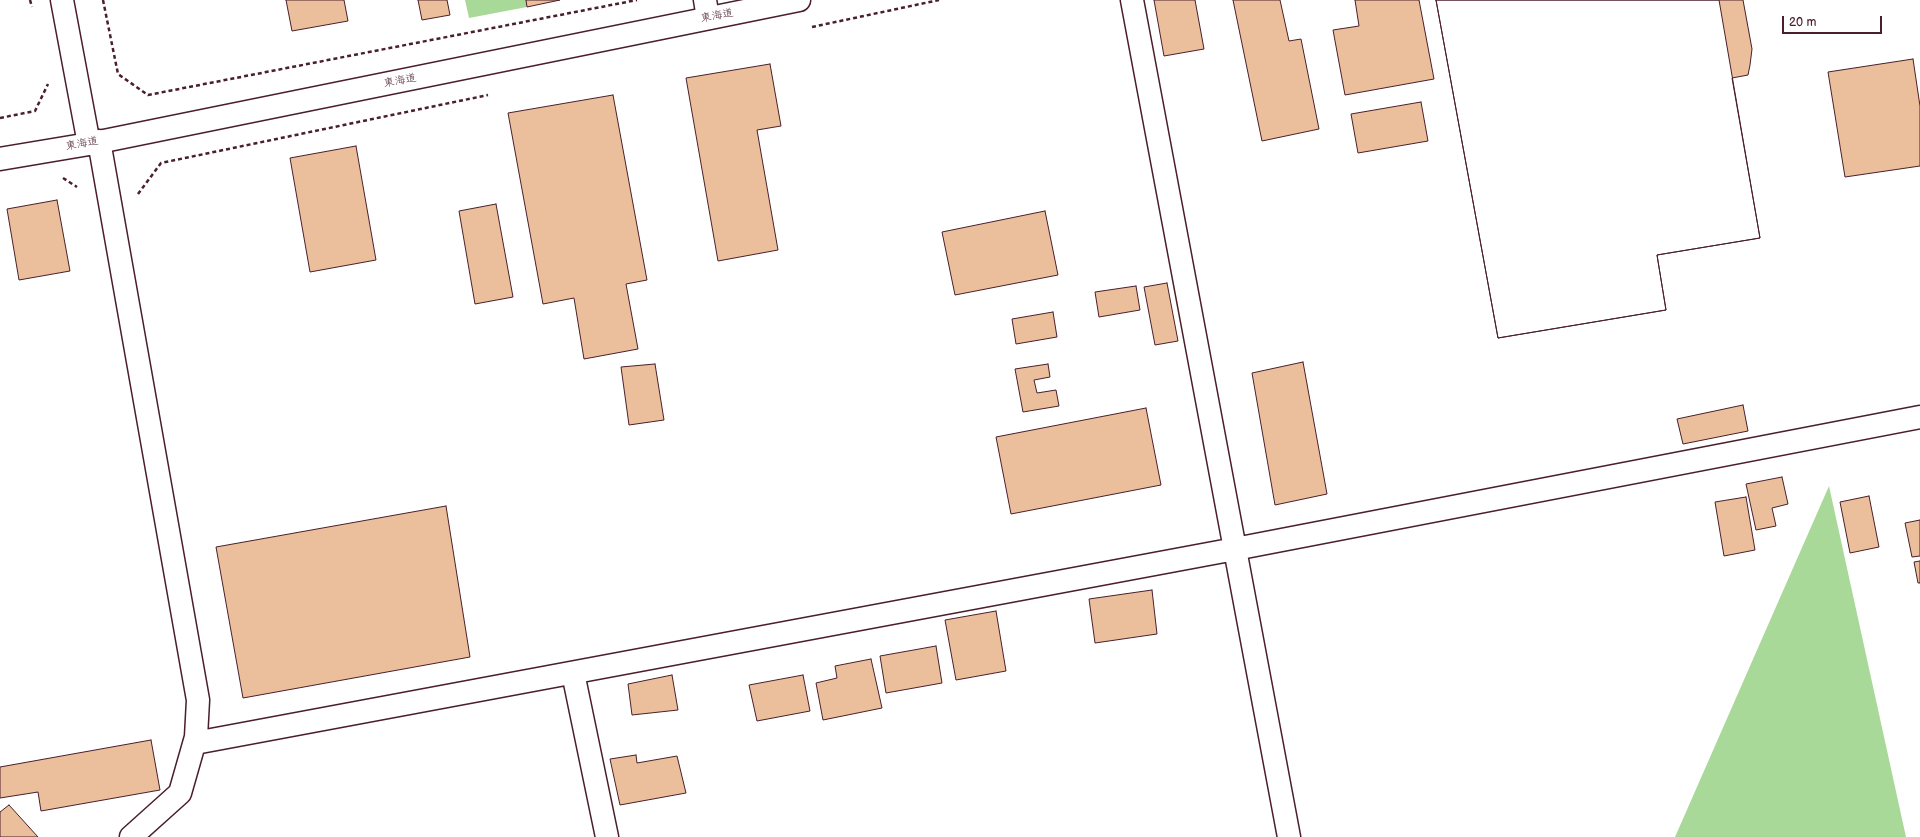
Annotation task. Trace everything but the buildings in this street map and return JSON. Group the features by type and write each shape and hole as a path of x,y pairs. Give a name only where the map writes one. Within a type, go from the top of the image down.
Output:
{"street":[{"path":"62,0 94,142 198,700 194,743 180,793 131,837"},
{"name":"東海道","path":"0,158 94,142 706,9 799,0"},
{"path":"1132,0 1289,837"},
{"path":"194,743 1234,549 1920,417"},
{"path":"573,673 607,837"}],"path":[{"path":"30,0 32,8"},
{"path":"103,0 118,74 148,95 637,0"},
{"path":"807,28 939,0"},
{"path":"0,118 36,111 48,84 46,77"},
{"path":"136,198 161,163 496,93"}],"green space":[{"path":"465,0 526,0 527,7 469,18"},
{"path":"1829,486 1906,837 1675,837"}]}
